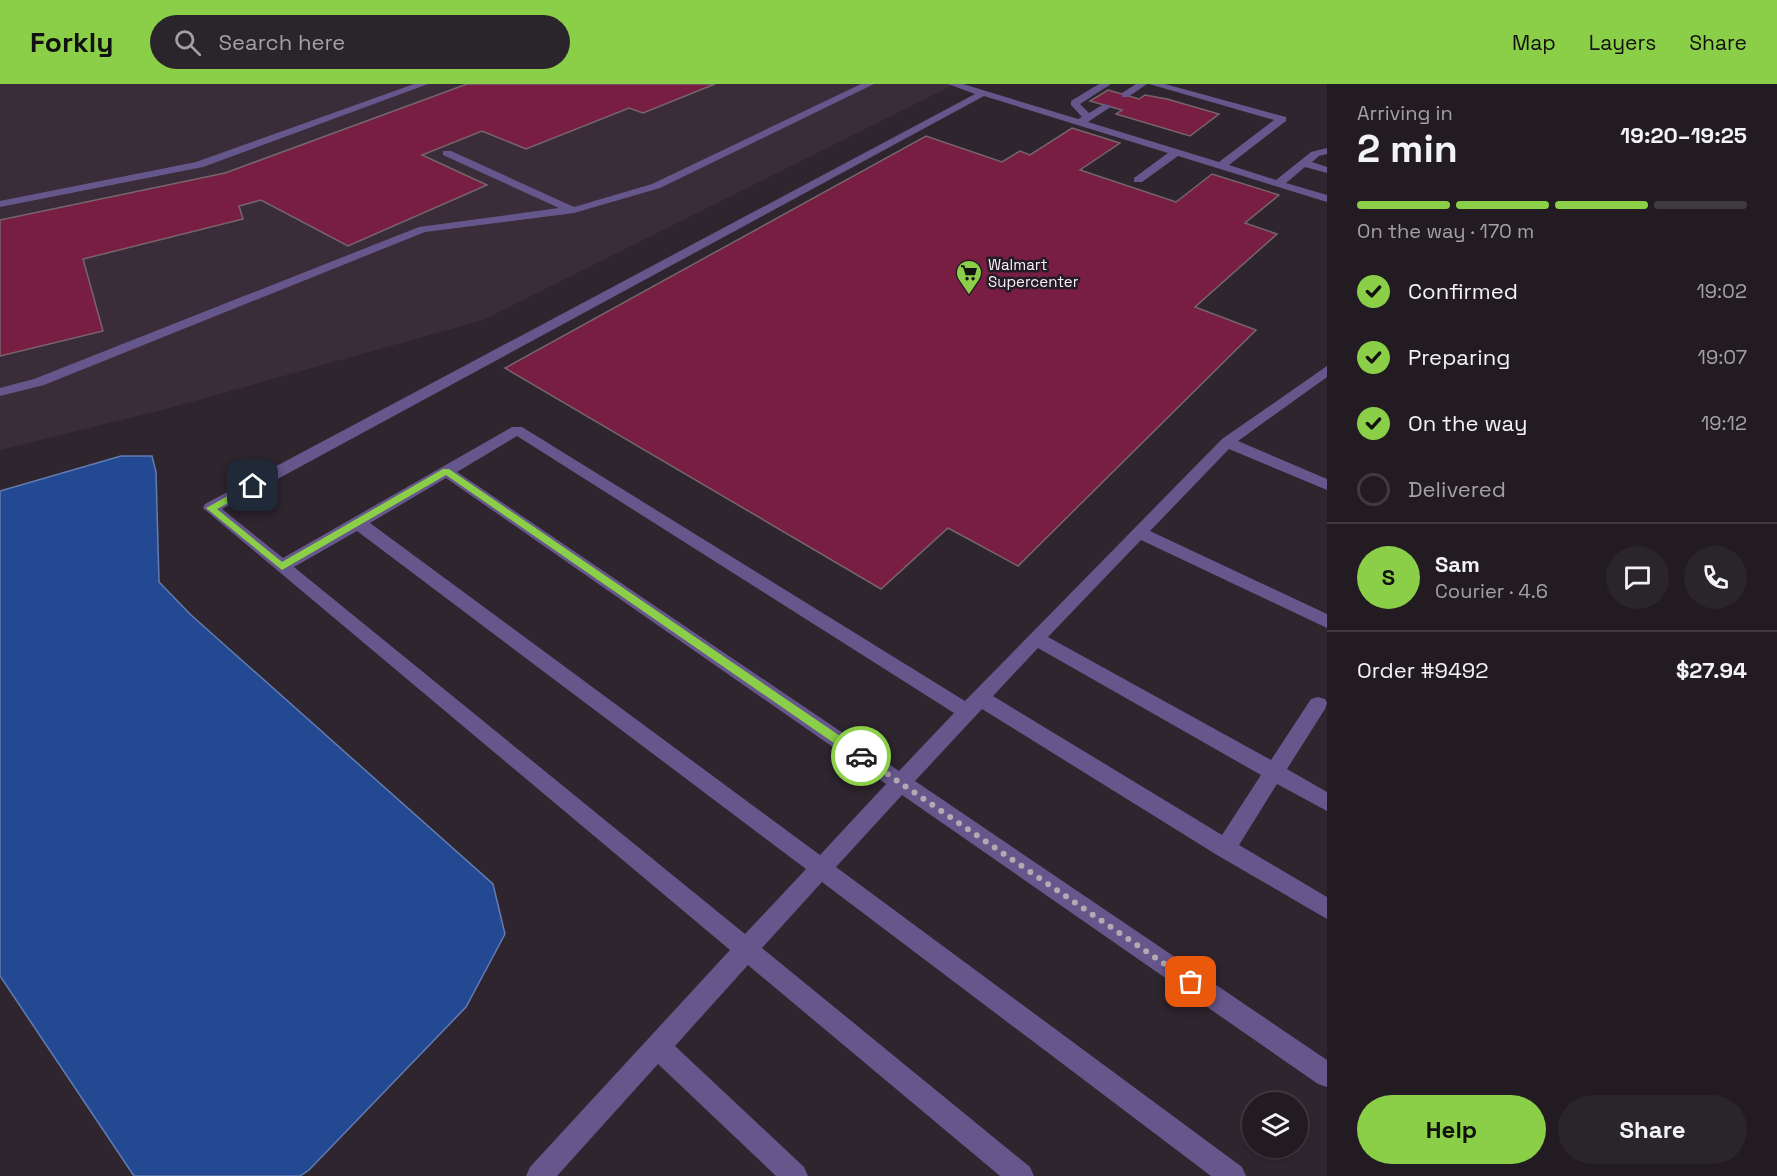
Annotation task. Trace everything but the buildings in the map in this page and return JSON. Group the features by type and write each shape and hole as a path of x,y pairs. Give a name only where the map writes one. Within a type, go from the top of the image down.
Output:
{"lane":[{"path":"0,204 199,165 423,84"},
{"path":"0,392 39,382 423,229 573,210 656,186 869,84"},
{"path":"953,84 1083,120 1176,153 1327,199"},
{"path":"1083,120 1074,103 1107,84"},
{"path":"1125,94 1142,84"},
{"path":"1154,84 1282,119 1221,166"},
{"path":"983,93 211,508 1021,1176"},
{"path":"1083,120 1107,106"},
{"path":"1278,184 1315,154 1327,151"},
{"path":"447,153 573,210"},
{"path":"1138,180 1176,153"},
{"path":"1303,164 1327,171"},
{"path":"539,1176 745,949 1138,532 1227,442 1327,370"},
{"path":"282,566 517,430 973,705 1225,848 1327,909"},
{"path":"1227,442 1327,485"},
{"path":"446,471 1327,1075"},
{"path":"358,523 1233,1176"},
{"path":"1138,532 1327,622"},
{"path":"1036,638 1327,802"},
{"path":"1225,848 1318,705"},
{"path":"657,1046 795,1176"}],"shaded area":[{"path":"0,84 955,84 483,320 166,409 0,450"}],"water":[{"path":"121,456 152,456 156,472 159,582 191,615 493,884 505,934 466,1007 309,1170 300,1176 134,1176 0,976 0,491"}],"way so far":[{"path":"861,756 1191,982"}],"place":[{"name":"Walmart Supercenter","path":"969,296"}],"route":[{"path":"253,486 211,508 282,566 446,471 861,756"}]}
